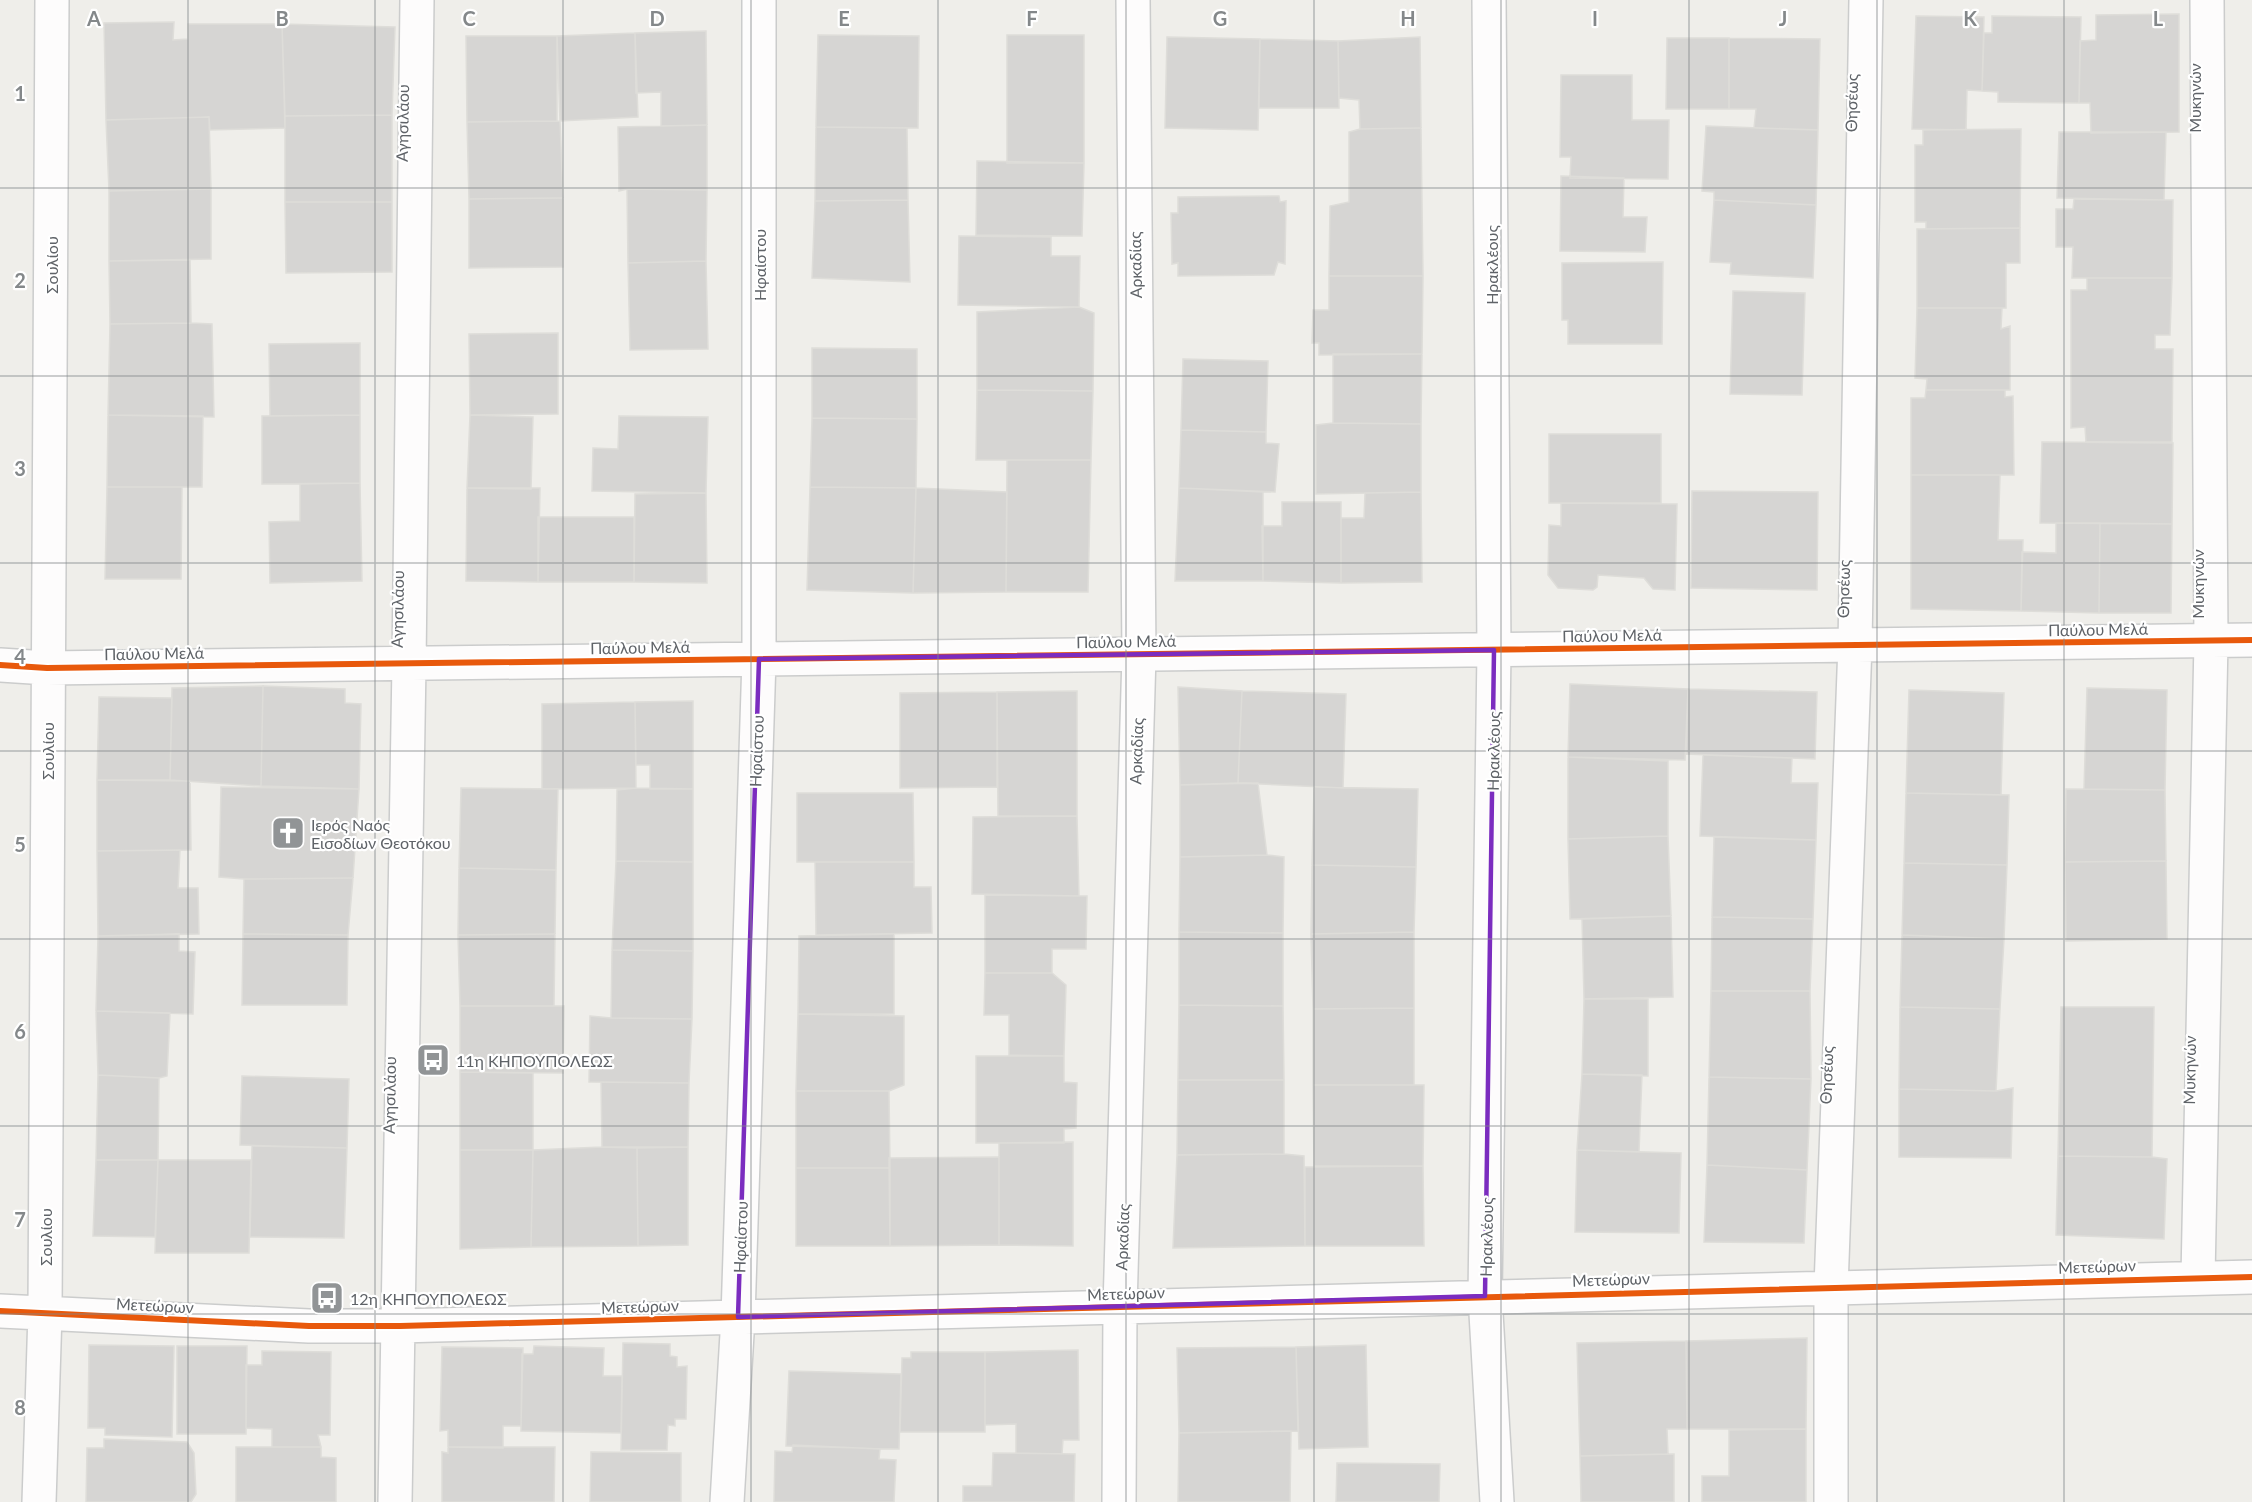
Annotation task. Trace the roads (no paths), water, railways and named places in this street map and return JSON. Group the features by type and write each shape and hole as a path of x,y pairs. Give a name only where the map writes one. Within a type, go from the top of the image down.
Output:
{"street":[{"name":"Σουλίου","path":"39,1502 45,1313 52,0"},
{"name":"Αγησιλάου","path":"395,1502 410,664 417,0"},
{"name":"Ηφαίστου","path":"727,1502 738,1317 759,659 759,0"},
{"name":"Αρκαδίας","path":"1119,1502 1120,1307 1140,655 1133,0"},
{"name":"Ηρακλέους","path":"1489,0 1494,650 1485,1296 1497,1502"},
{"name":"Θησέως","path":"1831,1502 1831,1287 1855,645 1866,0"},
{"name":"Μυκηνών","path":"2198,1276 2211,641 2207,0"},
{"name":"Παύλου Μελά","path":"0,665 47,668 410,664 2252,640"},
{"name":"Μετεώρων","path":"0,1311 309,1326 399,1326 2252,1276"}],"place":[{"name":"Ιερός Ναός Εισοδίων Θεοτόκου","path":"288,833"},
{"name":"11η ΚΗΠΟΥΠΟΛΕΩΣ","path":"433,1060"},
{"name":"12η ΚΗΠΟΥΠΟΛΕΩΣ","path":"327,1298"}]}
